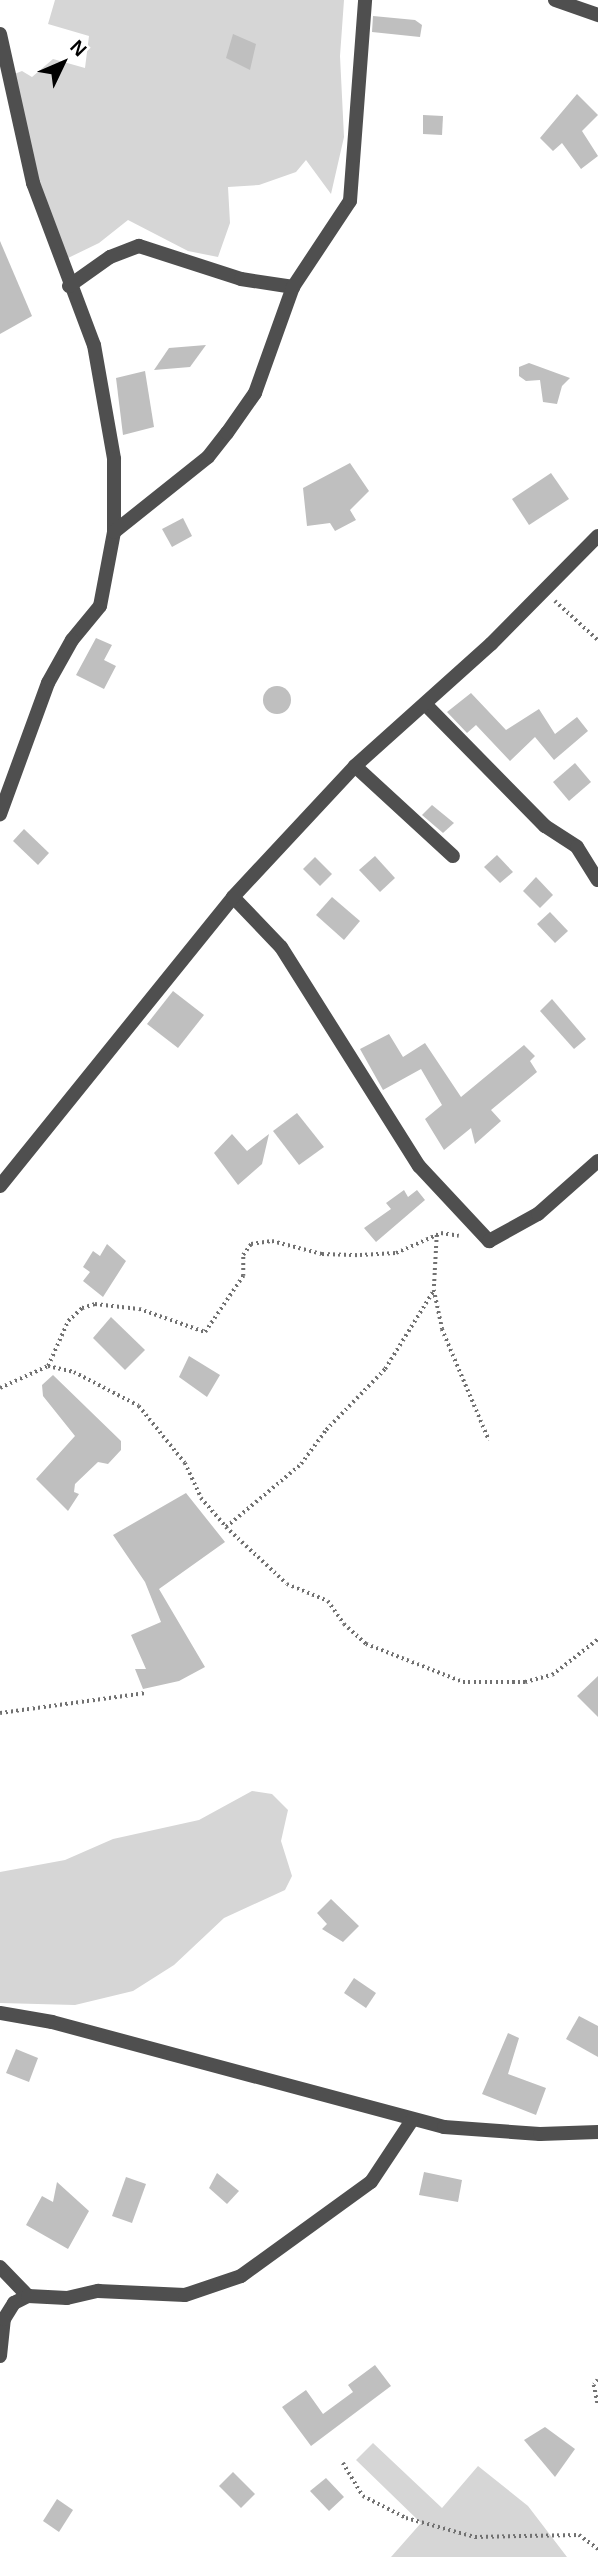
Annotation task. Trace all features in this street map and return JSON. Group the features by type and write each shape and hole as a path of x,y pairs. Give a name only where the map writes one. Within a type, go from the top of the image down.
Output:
{"street":[{"path":"114,532 208,457 227,433 255,393 293,287 350,201 365,0"},
{"path":"555,0 598,15"},
{"path":"0,34 33,183 69,286 94,345 114,459 114,532 100,606 72,640 48,683 0,814"},
{"path":"69,286 110,257 139,246 242,279 293,287"},
{"path":"0,1186 233,897 355,766 426,705 598,536"},
{"path":"426,705 545,826 576,847 598,880"},
{"path":"355,766 453,856"},
{"path":"233,897 281,947 419,1166 489,1241 538,1214 598,1161"},
{"path":"0,2013 100,2034 412,2120 471,2130 598,2132"},
{"path":"0,2356 4,2319 14,2303 29,2296 67,2298 98,2291 185,2295 241,2276 371,2182 412,2120"},
{"path":"0,2267 29,2296"}],"path":[{"path":"544,592 598,640"},
{"path":"438,1235 434,1290 448,1347 489,1440"},
{"path":"0,1388 48,1366 68,1321 82,1308 95,1304 139,1309 205,1332 243,1276 243,1255 251,1244 272,1241 322,1254 383,1254 438,1235 489,1241"},
{"path":"226,1527 301,1464 326,1430 385,1369 434,1290"},
{"path":"48,1366 81,1376 139,1406 185,1463 201,1498 226,1527 287,1584 328,1601 344,1624 366,1644 463,1682 542,1679 598,1639"},
{"path":"0,1713 146,1693"},
{"path":"598,2380 594,2385 598,2405"},
{"path":"342,2463 363,2496 406,2518 475,2537 579,2535 598,2549"}],"shaded area":[{"path":"55,0 344,0 340,56 344,137 331,194 306,160 296,172 259,185 228,187 230,223 218,257 188,251 128,220 99,243 66,259 4,78 22,71 32,77 53,59 85,68 89,36 48,24"},
{"path":"252,1791 272,1794 288,1810 281,1841 292,1876 285,1890 224,1918 174,1965 133,1991 75,2005 0,2003 0,1872 65,1860 113,1839 199,1820"},
{"path":"373,2443 442,2508 478,2466 528,2506 567,2557 391,2557 421,2523 356,2460"}],"building":[{"path":"373,16 415,20 422,25 420,37 372,32"},
{"path":"233,34 256,44 250,70 226,58"},
{"path":"577,94 598,115 582,131 598,156 581,169 562,143 553,151 540,138"},
{"path":"423,115 443,116 442,135 423,134"},
{"path":"0,241 32,316 0,334"},
{"path":"206,345 190,367 154,370 169,348"},
{"path":"529,363 570,378 562,386 557,404 543,402 540,380 526,381 519,376 519,367"},
{"path":"145,371 154,427 123,435 116,378"},
{"path":"350,463 369,491 350,510 356,520 335,531 330,523 307,526 303,488"},
{"path":"551,473 569,499 529,525 512,499"},
{"path":"183,518 192,536 172,547 162,529"},
{"path":"96,638 112,645 104,660 116,666 104,689 76,675"},
{"path":"277,686 287,690 291,700 287,710 277,714 267,710 263,700 267,690"},
{"path":"471,693 506,730 539,709 555,734 577,717 588,731 554,760 535,737 510,761 476,725 467,733 447,712"},
{"path":"575,763 591,782 569,801 553,782"},
{"path":"432,805 454,823 443,833 422,815"},
{"path":"24,829 49,853 38,865 13,841"},
{"path":"497,855 513,872 500,883 484,867"},
{"path":"375,856 395,878 380,892 359,870"},
{"path":"315,857 332,874 320,886 303,869"},
{"path":"536,877 553,895 540,908 523,891"},
{"path":"332,897 360,921 344,940 316,915"},
{"path":"550,912 568,931 555,943 537,924"},
{"path":"173,991 204,1015 178,1048 147,1024"},
{"path":"552,999 586,1039 574,1049 540,1011"},
{"path":"389,1034 403,1057 425,1043 461,1097 524,1045 535,1056 530,1061 537,1072 491,1110 501,1121 475,1144 471,1128 444,1150 425,1119 442,1105 421,1069 383,1090 360,1049"},
{"path":"297,1113 324,1147 299,1165 273,1131"},
{"path":"232,1134 247,1151 269,1134 262,1164 238,1185 214,1153"},
{"path":"404,1190 408,1197 417,1190 425,1200 376,1242 364,1228 391,1209 386,1203"},
{"path":"107,1244 126,1261 103,1297 83,1281 90,1272 83,1267 93,1251 100,1256"},
{"path":"111,1317 145,1350 125,1370 93,1338"},
{"path":"189,1356 220,1375 207,1397 179,1377"},
{"path":"53,1375 121,1441 121,1450 108,1464 98,1462 75,1484 74,1492 79,1494 68,1511 36,1479 75,1436 43,1396 42,1385"},
{"path":"186,1493 225,1542 159,1589 205,1667 179,1681 143,1689 135,1669 146,1669 131,1635 161,1622 145,1582 113,1535"},
{"path":"598,1676 598,1717 577,1696"},
{"path":"331,1899 359,1926 343,1942 322,1929 327,1924 317,1913"},
{"path":"354,1978 376,1993 366,2008 344,1993"},
{"path":"579,2016 598,2026 598,2057 566,2039"},
{"path":"508,2033 519,2038 508,2074 546,2088 536,2115 482,2094"},
{"path":"16,2049 38,2058 29,2082 6,2073"},
{"path":"424,2172 462,2180 458,2202 419,2195"},
{"path":"217,2173 239,2191 227,2204 209,2188"},
{"path":"126,2177 146,2184 132,2223 112,2216"},
{"path":"57,2182 89,2211 68,2249 26,2225 42,2196 53,2202"},
{"path":"375,2365 391,2386 311,2446 282,2407 306,2390 323,2414 353,2392 348,2385"},
{"path":"545,2427 575,2449 555,2477 524,2440"},
{"path":"233,2472 255,2494 241,2508 219,2486"},
{"path":"326,2478 344,2497 329,2511 310,2491"},
{"path":"57,2499 73,2510 59,2532 43,2521"}]}
